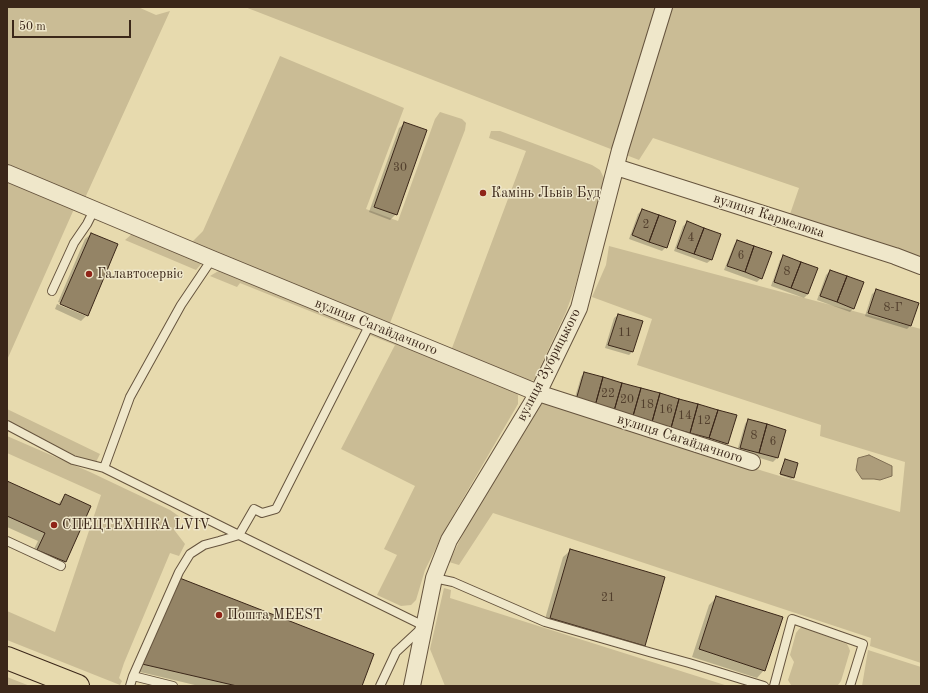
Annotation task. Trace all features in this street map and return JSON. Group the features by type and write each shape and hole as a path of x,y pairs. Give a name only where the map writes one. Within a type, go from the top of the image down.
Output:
{"main road":[{"path":"7,658 78,686"}],"street":[{"name":"вулиця Зубрицького","path":"412,686 434,578 449,540 538,393 578,308 620,150 664,7"},
{"name":"вулиця Кармелюка","path":"616,167 895,256 921,266"},
{"name":"вулиця Сагайдачного","path":"7,173 538,393 752,462"}],"lane":[{"path":"52,291 74,243 94,210"},
{"path":"104,468 130,397 181,305 212,259"},
{"path":"130,686 178,572 190,554 204,545 219,542 238,534 254,509 262,513 276,509 370,324"},
{"path":"7,425 73,460 104,468 424,626 396,652 380,686"},
{"path":"7,541 61,566"},
{"path":"434,578 453,582 545,622 689,662 764,686"},
{"path":"774,686 792,619 864,644 850,686"},
{"path":"133,676 173,686"}],"shaded area":[{"path":"7,7 138,7 156,15 170,11 85,198 7,164"},
{"path":"245,7 921,7 921,261 789,217 799,188 653,138 639,160"},
{"path":"280,56 404,108 366,209 398,221 435,119 440,112 462,119 466,123 465,130 390,323 332,302 191,243 203,231"},
{"path":"491,131 500,131 592,165 600,170 605,180 574,290 566,312 534,380 529,381 455,352 452,348 526,151 489,138"},
{"path":"7,179 74,209 7,360"},
{"path":"132,234 202,263 196,270 125,240"},
{"path":"609,246 921,329 921,663 870,646 871,638 493,513 459,565 449,562 478,504 538,407 545,401 611,420 763,471 900,512 905,462 820,436 821,425 637,365 652,319 592,297 606,265"},
{"path":"220,270 363,327 357,330 240,283 237,287 210,276"},
{"path":"372,331 514,390 518,395 518,404 447,526 425,570 416,600 411,605 401,606 377,595 397,555 384,549 415,486 341,449 395,345 367,334"},
{"path":"7,409 100,454 96,462 76,456 7,420"},
{"path":"7,436 90,472 170,510 180,517 175,531 185,544 179,556 170,553 124,663 119,678 122,681 120,685 7,640 7,611 55,632 101,495 7,453"},
{"path":"869,455 892,466 892,476 880,480 862,479 856,470 858,458"},
{"path":"444,588 451,590 450,598 728,686 445,686 430,649"},
{"path":"802,627 847,644 850,651 841,681 838,685 791,685 788,680 794,662 790,655 796,633"},
{"path":"868,650 921,667 921,686 862,686"},
{"path":"7,677 30,686 7,686"}],"building":[{"path":"404,122 427,130 397,215 374,207"},
{"path":"642,209 659,215 649,242 632,235"},
{"path":"659,215 676,221 667,248 649,242"},
{"path":"687,221 704,228 694,254 677,248"},
{"path":"704,228 721,234 712,260 694,254"},
{"name":"Галавтосервіс","path":"91,233 118,244 88,316 60,304"},
{"path":"737,240 754,246 745,272 727,266"},
{"path":"754,246 772,252 762,279 745,272"},
{"path":"783,255 801,262 791,288 774,282"},
{"path":"801,262 818,268 808,294 791,288"},
{"path":"830,270 847,276 837,302 820,296"},
{"path":"847,276 864,282 854,309 837,302"},
{"path":"876,289 919,303 911,326 868,313"},
{"path":"618,314 643,321 633,352 608,345"},
{"path":"584,372 603,377 595,406 576,400"},
{"path":"603,377 622,383 614,411 595,406"},
{"path":"622,383 641,388 633,416 614,411"},
{"path":"641,388 660,393 652,422 633,416"},
{"path":"660,393 679,399 671,428 652,422"},
{"path":"679,399 698,404 690,433 671,428"},
{"path":"698,404 718,410 709,438 690,433"},
{"path":"718,410 737,415 728,444 709,438"},
{"path":"748,419 767,424 759,453 740,448"},
{"path":"767,424 786,430 778,458 759,453"},
{"path":"785,459 798,463 794,478 780,474"},
{"name":"СПЕЦТЕХНІКА LVIV","path":"7,481 60,505 65,494 91,506 66,562 37,550 45,533 7,516"},
{"path":"570,549 665,577 645,646 550,618"},
{"name":"Пошта MEEST","path":"177,577 374,654 362,686 237,686 142,664"},
{"path":"716,596 783,617 765,671 699,649"}],"place":[{"name":"Камінь Львів Буд","path":"483,193"},
{"name":"Галавтосервіс","path":"89,274"},
{"name":"СПЕЦТЕХНІКА LVIV","path":"54,525"},
{"name":"Пошта MEEST","path":"219,615"}]}
